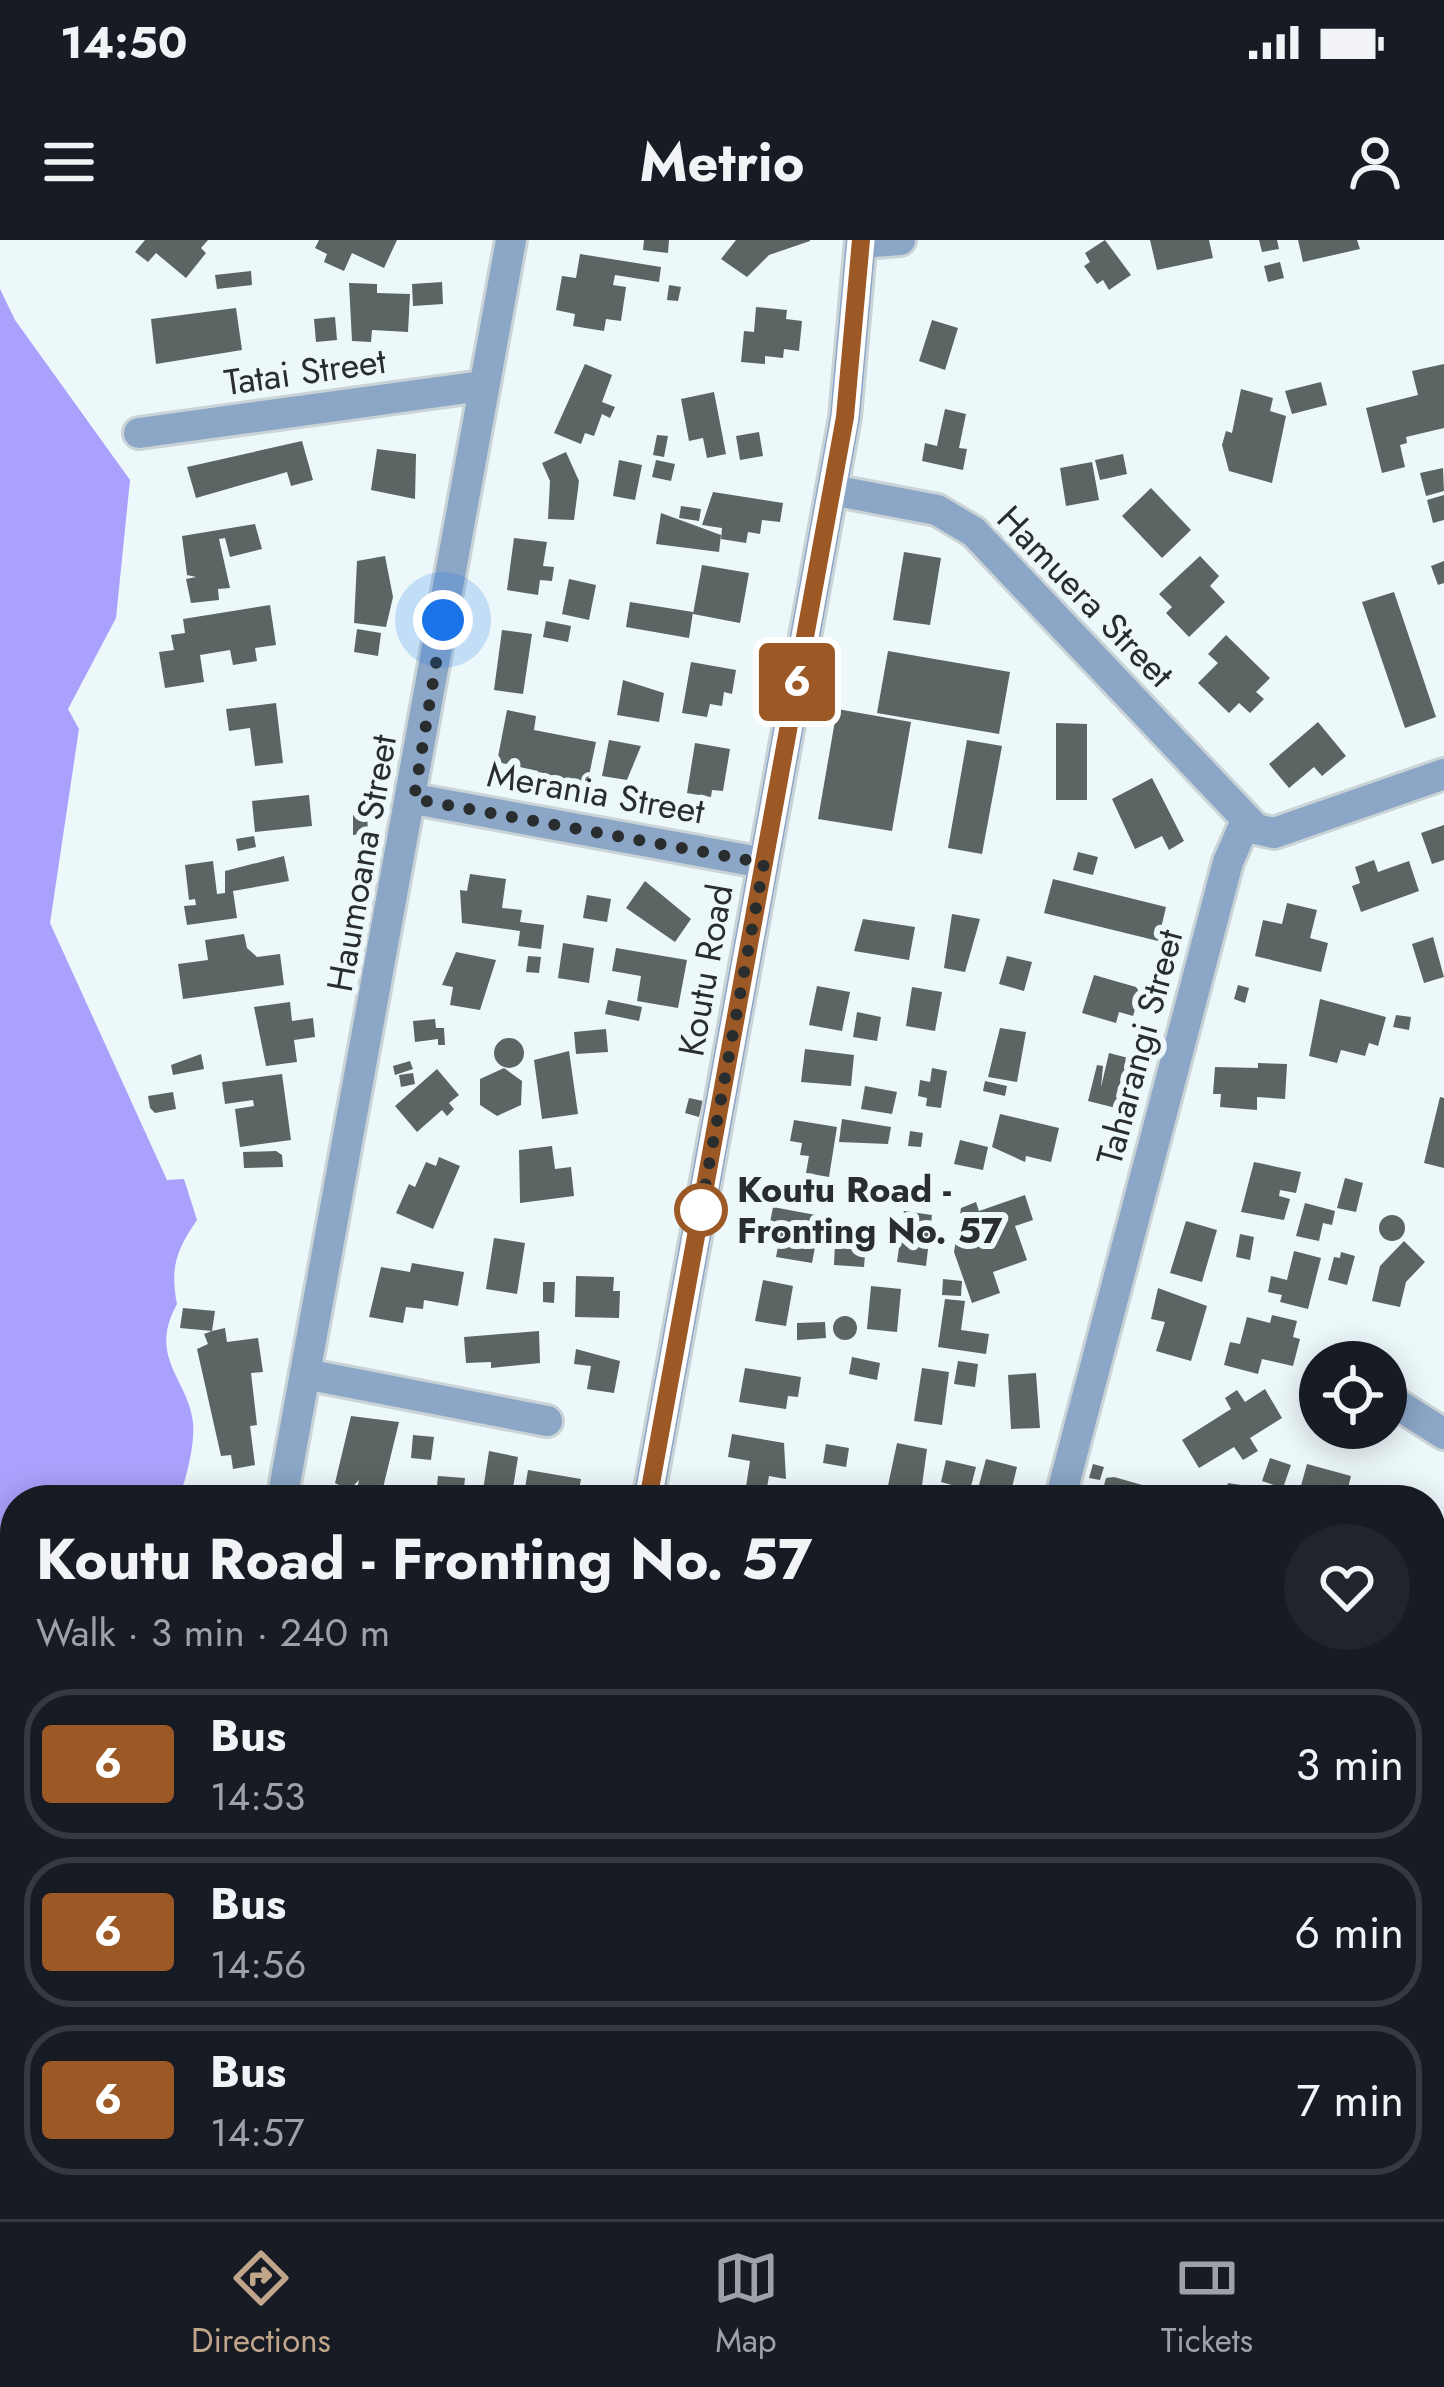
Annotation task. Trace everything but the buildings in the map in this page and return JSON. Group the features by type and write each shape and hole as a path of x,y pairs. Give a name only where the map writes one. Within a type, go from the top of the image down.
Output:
{"street":[{"name":"Haumoana Street","path":"286,1485 414,799 482,386 511,240"},
{"path":"861,241 900,240"},
{"name":"Koutu Road","path":"651,1485 832,490 854,344 861,241"},
{"name":"Tatai Street","path":"139,433 482,386"},
{"name":"Hamuera Street","path":"832,490 937,510 974,532 1246,821"},
{"path":"1246,821 1274,833 1444,774"},
{"name":"Merania Street","path":"414,799 764,863"},
{"name":"Taharangi Street","path":"1064,1485 1228,862 1246,821"},
{"path":"305,1374 547,1420"},
{"path":"1407,1410 1444,1434"}],"shaded area":[{"path":"0,289 15,320 130,480 116,618 68,709 79,729 50,923 167,1180 184,1179 197,1220 176,1260 177,1304 166,1339 193,1423 182,1485 0,1485"}],"bus line":[{"name":"6","path":"651,1485 845,417 861,240"}],"place":[{"name":"Koutu Road - Fronting No. 57","path":"701,1210"}],"route":[{"path":"443,620 414,799 764,863 697,1231 701,1210"}]}
